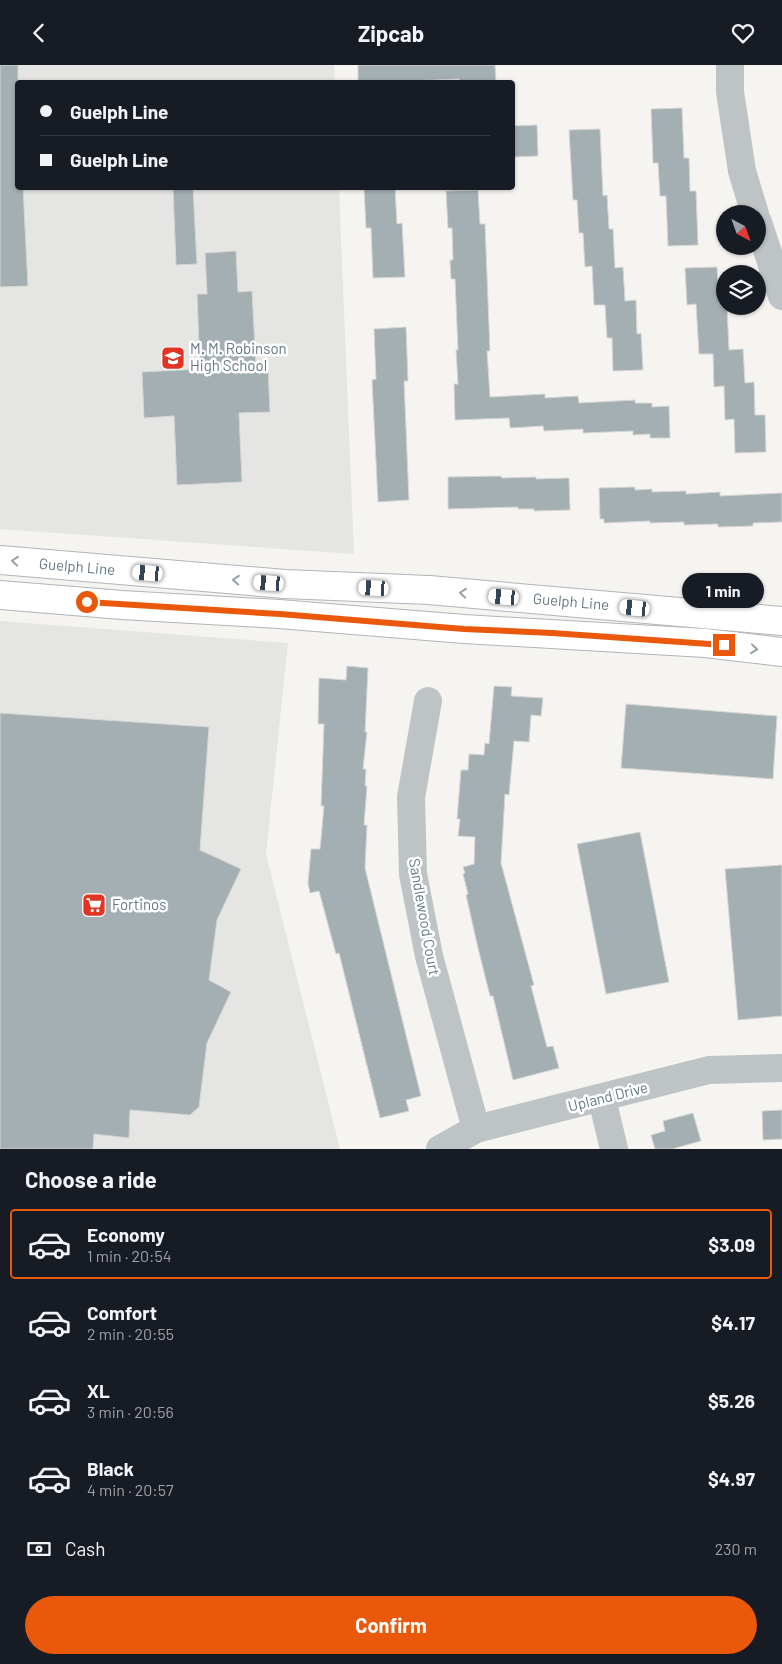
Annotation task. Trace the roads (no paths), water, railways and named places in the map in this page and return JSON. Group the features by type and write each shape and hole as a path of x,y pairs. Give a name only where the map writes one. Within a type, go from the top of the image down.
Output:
{"main road":[{"name":"Guelph Line","path":"0,560 276,583 439,591 782,621"},
{"path":"336,619 338,586"},
{"path":"0,595 122,605 280,614 464,629 705,643 782,652"}],"street":[{"path":"730,65 730,92 742,171 752,205"},
{"path":"766,247 782,296"},
{"name":"Sandlewood Court","path":"428,701 411,797 413,874 429,956 476,1129"},
{"name":"Upland Drive","path":"440,1149 476,1129 709,1071 782,1068"},
{"path":"602,1099 614,1149"}],"place":[{"name":"M. M. Robinson High School","path":"173,358"},
{"name":"Fortinos","path":"94,905"}]}
